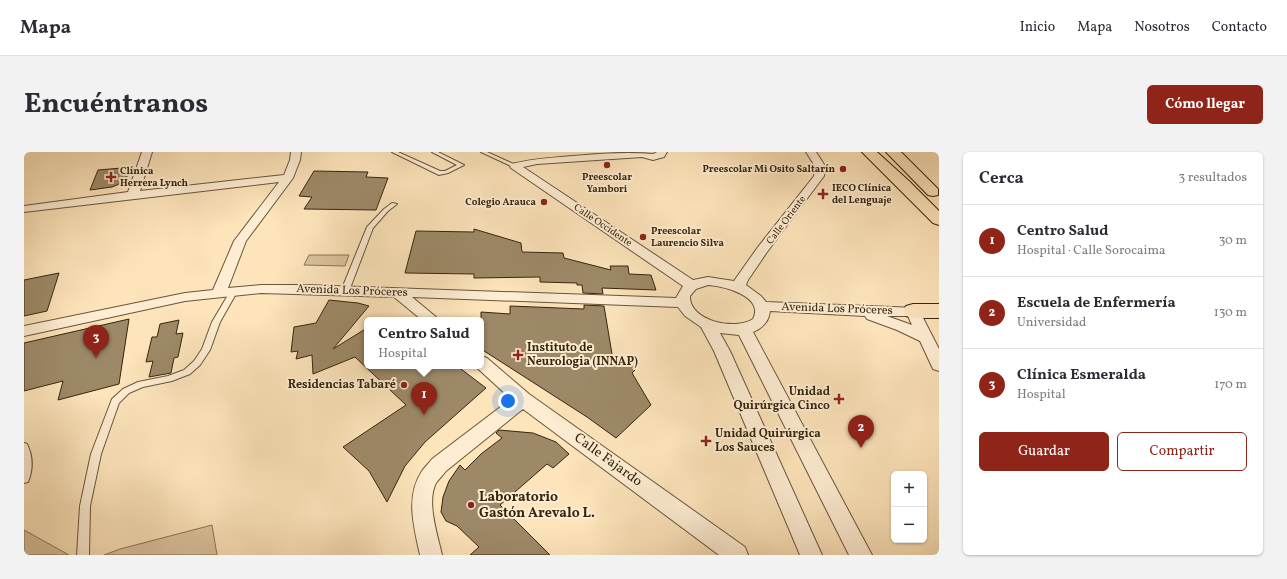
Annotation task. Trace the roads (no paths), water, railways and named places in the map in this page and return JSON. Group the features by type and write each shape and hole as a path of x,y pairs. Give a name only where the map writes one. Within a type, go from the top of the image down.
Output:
{"highway":[{"path":"869,152 904,184 939,220"},
{"path":"893,152 939,199"},
{"path":"904,184 906,193 939,235"},
{"path":"913,311 939,311"}],"street":[{"path":"133,195 147,152"},
{"path":"226,292 240,242 288,178 296,160 296,152"},
{"path":"515,166 537,161 642,153 649,156 658,157 662,155 662,152"},
{"name":"Calle Oriente","path":"739,287 758,256 819,176 821,172 820,162 811,152"},
{"name":"Calle Occidente","path":"515,166 691,285"},
{"path":"24,209 288,178"},
{"path":"703,282 718,282 739,287 756,299 763,312 759,323 744,330 726,329 707,324 691,314 683,303 682,296 685,290 691,285 703,282"},
{"name":"Avenida Los Próceres","path":"24,331 185,297 261,289 683,303"},
{"path":"398,293 428,317"},
{"name":"Avenida Los Próceres","path":"761,306 854,311 913,311"},
{"path":"854,311 890,321 926,338"},
{"path":"913,311 939,365"},
{"path":"707,324 722,351 811,555"},
{"path":"744,330 861,555"},
{"name":"Calle Fajardo","path":"484,365 523,399 737,555"},
{"path":"431,555 423,516 423,496 428,478 439,465 523,399"}],"lane":[{"path":"394,152 439,173 446,172 461,165 434,152"},
{"path":"483,152 515,166"},
{"path":"345,291 370,227 386,210 394,204"},
{"path":"83,555 85,506 96,454 115,401 126,391 141,384 169,379 187,372 198,363 206,350 226,292"},
{"path":"24,447 28,459 24,479"}],"place":[{"name":"Preescolar Yambori","path":"607,165"},
{"name":"Preescolar Mi Osito Saltarín","path":"843,169"},
{"name":"Clínica Herrera Lynch","path":"111,177"},
{"name":"IECO Clínica del Lenguaje","path":"823,194"},
{"name":"Colegio Arauca","path":"544,202"},
{"name":"Preescolar Laurencio Silva","path":"643,237"},
{"name":"Instituto de Neurologia (INNAP)","path":"518,355"},
{"name":"Clínica Esmeralda","path":"96,358"},
{"name":"Residencias Tabaré","path":"404,385"},
{"name":"Unidad Quirúrgica Cinco","path":"839,399"},
{"name":"Centro Salud","path":"424,415"},
{"name":"Unidad Quirúrgica Los Sauces","path":"706,441"},
{"name":"Escuela de Enfermería","path":"861,448"},
{"name":"Laboratorio Gastón Arevalo L.","path":"471,505"}]}
